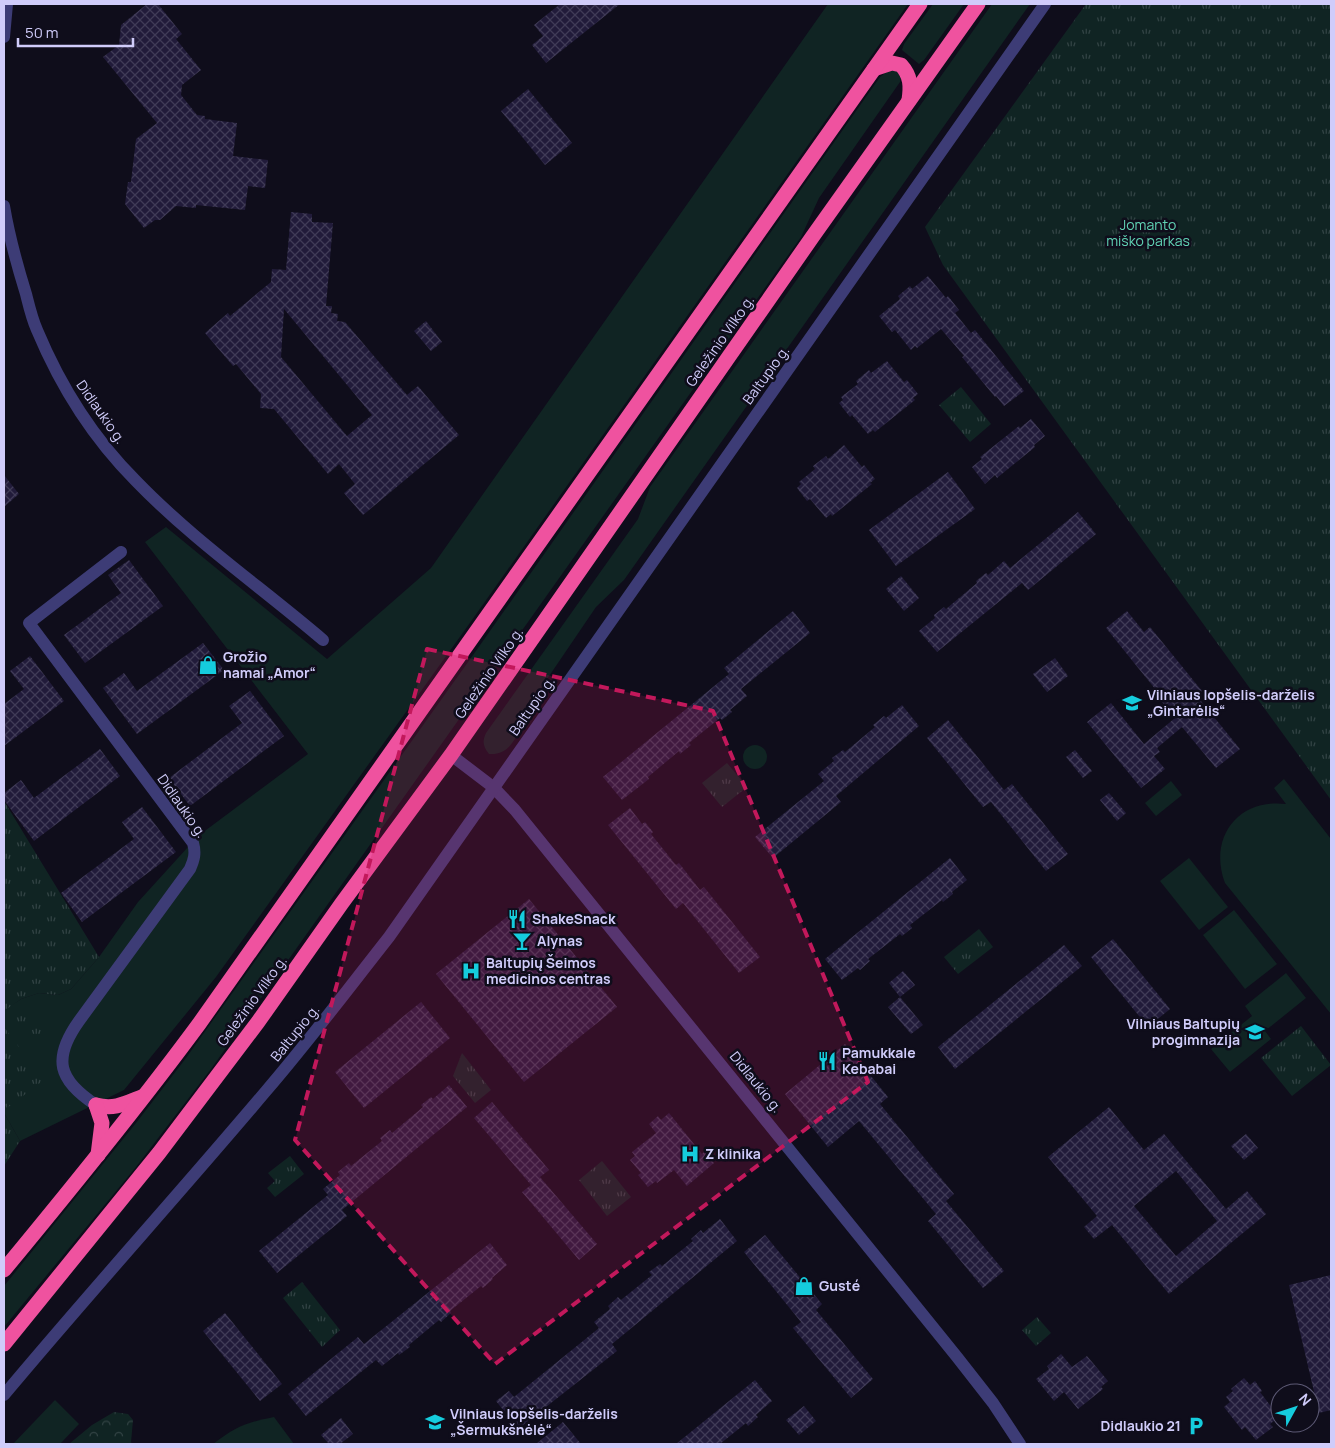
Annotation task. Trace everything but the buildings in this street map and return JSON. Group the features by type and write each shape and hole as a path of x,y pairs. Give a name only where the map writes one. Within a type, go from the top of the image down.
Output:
{"highway":[{"path":"4,1270 146,1096 205,1016 920,4"},
{"name":"Geležinio Vilko g.","path":"4,1344 87,1244 207,1091 342,903 451,756 978,4"},
{"path":"874,69 892,63 901,66 909,78 911,86 909,100"},
{"path":"96,1105 108,1108 121,1106 146,1096"},
{"path":"96,1105 102,1123 98,1156"}],"street":[{"path":"4,38 7,4"},
{"name":"Baltupio g.","path":"4,1394 266,1092 389,937 1045,4"},
{"name":"Didlaukio g.","path":"4,206 19,272 36,329 56,370 80,411 111,453 168,512 323,640"},
{"name":"Didlaukio g.","path":"96,1105 80,1095 70,1083 64,1070 62,1057 64,1047 79,1021 190,869 194,861 195,851 192,843 29,623 121,552"},
{"name":"Didlaukio g.","path":"451,756 493,787 516,810 993,1402 1020,1444"}],"highlighted area":[{"path":"427,649 713,711 868,1082 495,1364 295,1140"}],"green space":[{"path":"828,4 908,4 472,620 216,977 124,1090 20,1141 4,1113 4,1010 21,999 39,993 58,995 71,989 99,957 138,902 198,836 308,754 145,542 166,527 327,659 431,568"},
{"path":"933,4 964,4 924,60 919,64 902,50 904,44"},
{"path":"992,4 1030,4 624,580 596,607 522,716 523,726 513,742 506,750 496,754 489,754 484,744 486,733 638,519 650,487"},
{"name":"Jomanto miško parkas","path":"1086,4 1331,4 1331,800 943,265 925,227"},
{"path":"889,70 897,71 901,77 900,82 819,198 801,237 211,1069 136,1167 4,1327 4,1286 186,1058 478,648 880,77"},
{"path":"961,387 991,424 970,442 939,405"},
{"path":"755,745 763,749 767,757 763,765 755,769 747,765 743,757 747,749"},
{"path":"727,763 747,787 722,807 702,783"},
{"path":"1284,779 1331,839 1331,1014 1225,883 1221,866 1221,851 1224,837 1231,824 1241,814 1254,807 1269,804 1286,804 1274,788"},
{"path":"1171,781 1182,795 1156,816 1145,803"},
{"path":"4,801 99,957 71,989 58,995 39,993 21,999 4,1011"},
{"path":"1189,858 1228,907 1199,930 1160,881"},
{"path":"1234,910 1277,964 1245,989 1203,935"},
{"path":"979,929 993,947 958,974 944,957"},
{"path":"1286,973 1306,998 1265,1031 1271,1039 1230,1072 1211,1049 1252,1016 1245,1006"},
{"path":"29,1006 49,1032 31,1046 10,1020"},
{"path":"1301,1026 1331,1065 1292,1096 1261,1058"},
{"path":"4,1027 44,1080 7,1108 4,1104"},
{"path":"462,1053 491,1090 475,1103 453,1076"},
{"path":"4,1113 20,1141 4,1166"},
{"path":"290,1156 304,1174 275,1197 267,1188 275,1181 268,1173"},
{"path":"602,1161 631,1197 607,1216 579,1180"},
{"path":"302,1282 340,1330 322,1347 283,1298"},
{"path":"1037,1317 1051,1333 1036,1346 1022,1330"},
{"path":"55,1400 79,1424 60,1444 13,1444"},
{"path":"114,1412 128,1414 133,1420 132,1444 69,1444 92,1425"},
{"path":"274,1417 294,1444 213,1444 242,1426"}],"place":[{"name":"Grožio namai „Amor“","path":"208,665"},
{"name":"Vilniaus lopšelis-darželis „Gintarėlis“","path":"1132,703"},
{"name":"ShakeSnack","path":"517,919"},
{"name":"Alynas","path":"522,941"},
{"name":"Baltupių Šeimos medicinos centras","path":"471,971"},
{"name":"Vilniaus Baltupių progimnazija","path":"1255,1032"},
{"name":"Pamukkale Kebabai","path":"827,1061"},
{"name":"Z klinika","path":"690,1154"},
{"name":"Gusté","path":"804,1286"},
{"name":"Vilniaus lopšelis-darželis „Šermukšnėlė“","path":"435,1422"},
{"name":"Didlaukio 21","path":"1196,1426"}]}
